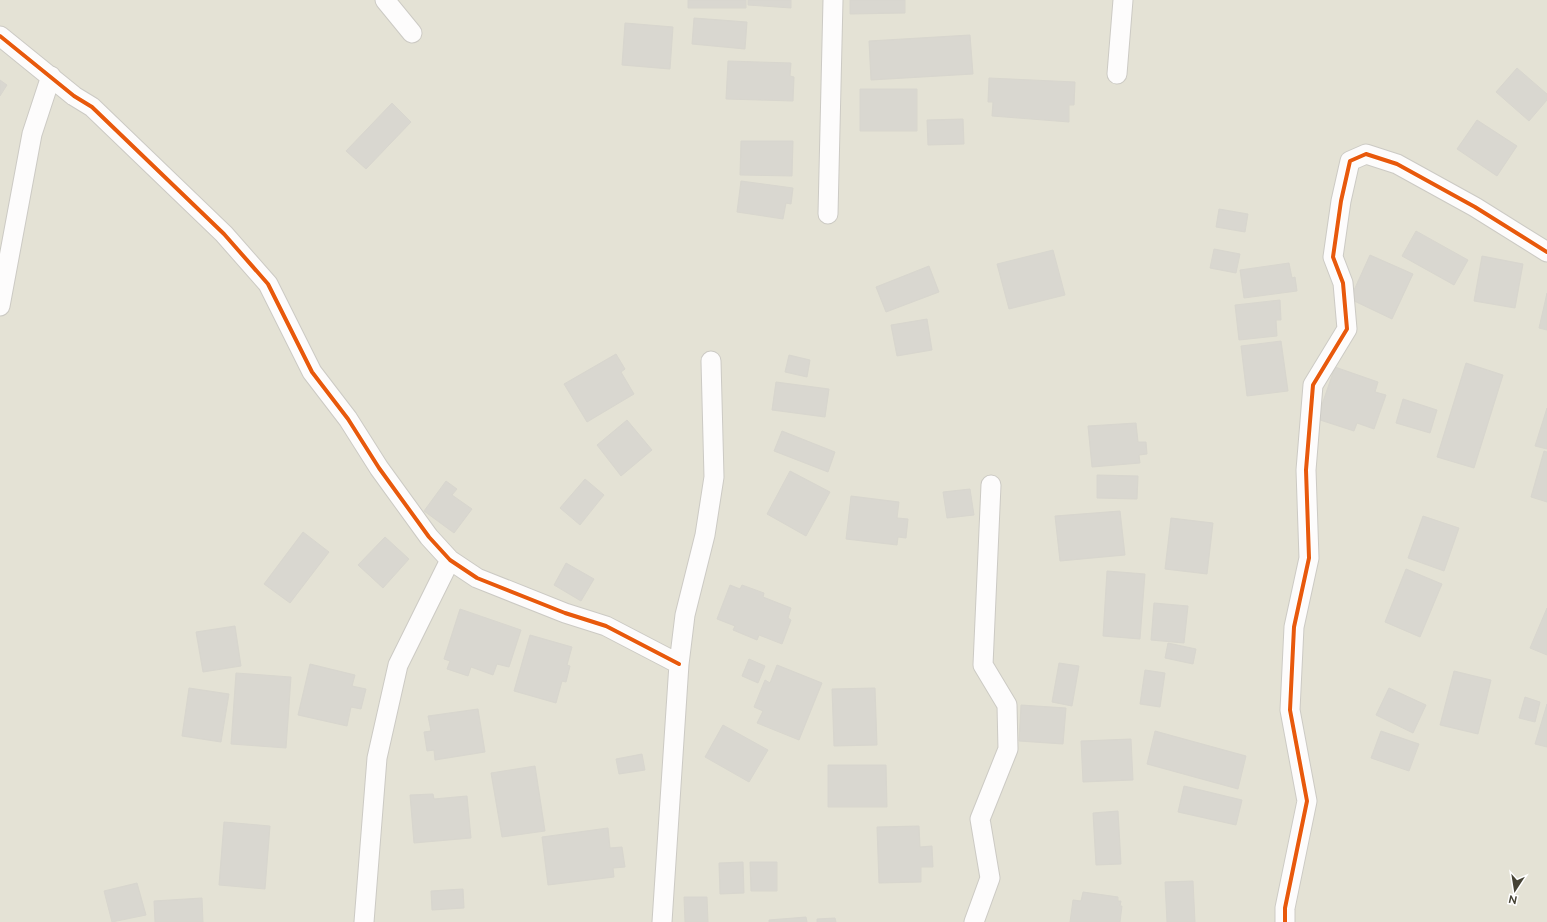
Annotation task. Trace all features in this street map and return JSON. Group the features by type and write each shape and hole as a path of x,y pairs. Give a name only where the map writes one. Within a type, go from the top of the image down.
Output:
{"street":[{"path":"385,0 412,33"},
{"path":"828,214 833,0"},
{"path":"1118,74 1123,0"},
{"path":"0,36 74,96 92,107 224,234 268,284 312,372 348,419 379,468 429,537 450,560 477,578 566,613 606,626 679,664"},
{"path":"0,306 32,134 51,76"},
{"path":"1285,922 1285,908 1307,801 1290,710 1294,627 1310,558 1306,470 1313,385 1347,328 1343,283 1333,257 1340,201 1350,161 1366,154 1397,164 1475,207 1547,252"},
{"path":"662,922 679,664 685,615 705,535 714,477 711,361"},
{"path":"974,922 990,878 980,819 1008,749 1006,705 983,664 991,485"},
{"path":"364,922 377,758 398,665 450,560"}],"shaded area":[{"path":"0,0 1547,0 1547,922 0,922"}],"building":[{"path":"688,0 746,0 746,8 688,8"},
{"path":"748,0 791,0 791,8 748,5"},
{"path":"850,0 905,0 905,13 850,14"},
{"path":"694,18 747,22 745,49 692,44"},
{"path":"625,23 673,27 670,69 622,65"},
{"path":"970,35 973,74 871,80 869,41"},
{"path":"728,61 791,63 790,76 794,77 793,101 726,99"},
{"path":"1517,68 1547,94 1547,100 1529,121 1496,92"},
{"path":"989,78 1075,82 1074,105 1069,105 1069,122 992,116 993,102 988,102"},
{"path":"0,80 7,85 0,96"},
{"path":"860,89 917,89 917,131 860,131"},
{"path":"392,103 411,122 366,169 346,151"},
{"path":"963,119 964,144 928,145 927,120"},
{"path":"1477,120 1517,146 1497,176 1457,149"},
{"path":"741,141 793,141 792,176 740,175"},
{"path":"741,181 793,188 791,204 786,203 783,219 737,212"},
{"path":"1219,209 1248,214 1245,232 1216,227"},
{"path":"1416,231 1468,260 1454,285 1402,256"},
{"path":"1214,249 1240,254 1236,273 1210,268"},
{"path":"1053,250 1065,295 1009,309 997,264"},
{"path":"1370,255 1413,274 1392,319 1350,299"},
{"path":"1482,256 1523,264 1515,308 1474,301"},
{"path":"1289,263 1292,278 1295,277 1297,291 1244,298 1240,270"},
{"path":"929,266 939,292 886,312 876,287"},
{"path":"1547,293 1547,330 1539,328"},
{"path":"1280,300 1281,320 1276,320 1277,336 1239,340 1235,305"},
{"path":"927,319 932,350 897,356 891,325"},
{"path":"1281,341 1288,391 1247,396 1241,346"},
{"path":"616,354 625,369 621,372 634,394 587,422 564,384"},
{"path":"789,355 810,360 807,377 785,372"},
{"path":"1466,363 1503,375 1474,468 1437,457"},
{"path":"1335,367 1378,382 1375,392 1386,395 1374,429 1357,423 1354,431 1317,419"},
{"path":"776,382 829,389 825,417 772,410"},
{"path":"1403,399 1437,410 1430,433 1396,423"},
{"path":"1547,408 1547,449 1535,446"},
{"path":"627,420 652,450 621,476 597,445"},
{"path":"1136,423 1138,442 1146,442 1147,454 1139,455 1140,463 1092,467 1088,426"},
{"path":"782,431 835,452 828,472 774,451"},
{"path":"1544,451 1547,452 1547,502 1531,497"},
{"path":"790,471 830,492 806,536 767,514"},
{"path":"1097,475 1138,476 1137,499 1097,498"},
{"path":"585,479 604,495 580,525 560,508"},
{"path":"446,481 457,489 452,495 472,509 454,533 424,511"},
{"path":"970,489 974,515 947,518 943,492"},
{"path":"851,496 899,502 897,518 908,519 906,538 898,537 897,545 846,539"},
{"path":"1120,511 1125,555 1060,561 1055,516"},
{"path":"1423,516 1459,528 1444,571 1408,558"},
{"path":"1171,518 1213,523 1207,574 1165,569"},
{"path":"303,532 329,552 290,603 264,584"},
{"path":"385,537 409,559 383,588 358,565"},
{"path":"566,563 594,579 581,601 554,585"},
{"path":"1406,569 1442,584 1420,637 1385,622"},
{"path":"1107,571 1145,574 1140,639 1103,636"},
{"path":"730,585 740,589 742,585 764,593 763,597 791,608 788,618 791,620 782,644 759,635 757,640 733,630 735,626 717,619"},
{"path":"1154,603 1188,606 1184,643 1151,640"},
{"path":"1547,608 1547,655 1530,648"},
{"path":"460,609 521,630 509,667 497,664 493,675 471,667 468,676 447,669 450,661 444,659"},
{"path":"235,626 241,666 203,672 196,632"},
{"path":"530,635 572,647 567,665 570,666 566,682 562,681 556,703 514,691"},
{"path":"1168,643 1196,649 1193,664 1165,658"},
{"path":"749,659 765,666 758,683 742,676"},
{"path":"1059,663 1079,666 1072,706 1052,702"},
{"path":"310,664 355,675 352,686 366,689 361,709 351,707 347,726 298,715"},
{"path":"777,665 822,683 799,740 757,723 763,711 754,707 765,680 770,683"},
{"path":"1145,670 1165,673 1160,707 1140,704"},
{"path":"1454,671 1491,680 1478,734 1440,725"},
{"path":"236,673 291,677 286,748 231,744"},
{"path":"189,688 229,694 221,742 182,736"},
{"path":"875,688 877,745 834,746 832,689"},
{"path":"1389,688 1426,705 1413,733 1376,715"},
{"path":"1525,697 1540,702 1535,722 1519,718"},
{"path":"1547,704 1547,747 1535,744"},
{"path":"1021,705 1066,708 1063,744 1019,741"},
{"path":"478,709 485,752 435,760 434,750 427,751 424,732 431,731 428,716"},
{"path":"723,725 768,750 749,782 705,757"},
{"path":"1155,731 1246,756 1238,789 1147,764"},
{"path":"1381,731 1419,744 1409,771 1371,758"},
{"path":"1131,739 1133,780 1083,782 1081,741"},
{"path":"642,754 645,770 619,774 616,759"},
{"path":"828,765 886,765 887,807 828,807"},
{"path":"535,766 545,831 502,837 491,773"},
{"path":"1184,786 1242,800 1236,825 1178,812"},
{"path":"433,794 434,799 467,796 471,838 414,843 410,795"},
{"path":"1118,811 1121,864 1096,865 1093,813"},
{"path":"224,822 270,826 265,889 219,885"},
{"path":"919,826 920,847 932,846 933,867 921,867 921,882 879,883 877,827"},
{"path":"608,828 610,848 622,847 625,867 613,868 614,877 548,885 542,837"},
{"path":"743,862 744,893 720,894 719,863"},
{"path":"750,862 777,862 777,891 751,891"},
{"path":"1193,881 1195,922 1167,922 1165,882"},
{"path":"137,883 146,915 112,922 104,891"},
{"path":"463,889 464,908 432,910 431,891"},
{"path":"1083,892 1118,897 1118,901 1121,901 1120,906 1122,906 1120,922 1070,922 1073,900 1081,901"},
{"path":"684,897 707,897 708,922 685,922"},
{"path":"202,898 203,922 155,922 154,901"},
{"path":"806,917 807,922 769,922 769,920"},
{"path":"835,918 836,922 817,922 817,919"}],"cycle path":[{"path":"0,36 74,96 92,107 224,234 268,284 312,372 348,419 379,468 429,537 450,560 477,578 565,613 606,626 679,664"},
{"path":"1285,922 1285,908 1307,801 1290,710 1294,627 1309,558 1306,470 1313,385 1347,329 1343,283 1333,257 1341,201 1350,161 1366,154 1397,164 1475,207 1547,252"}]}
